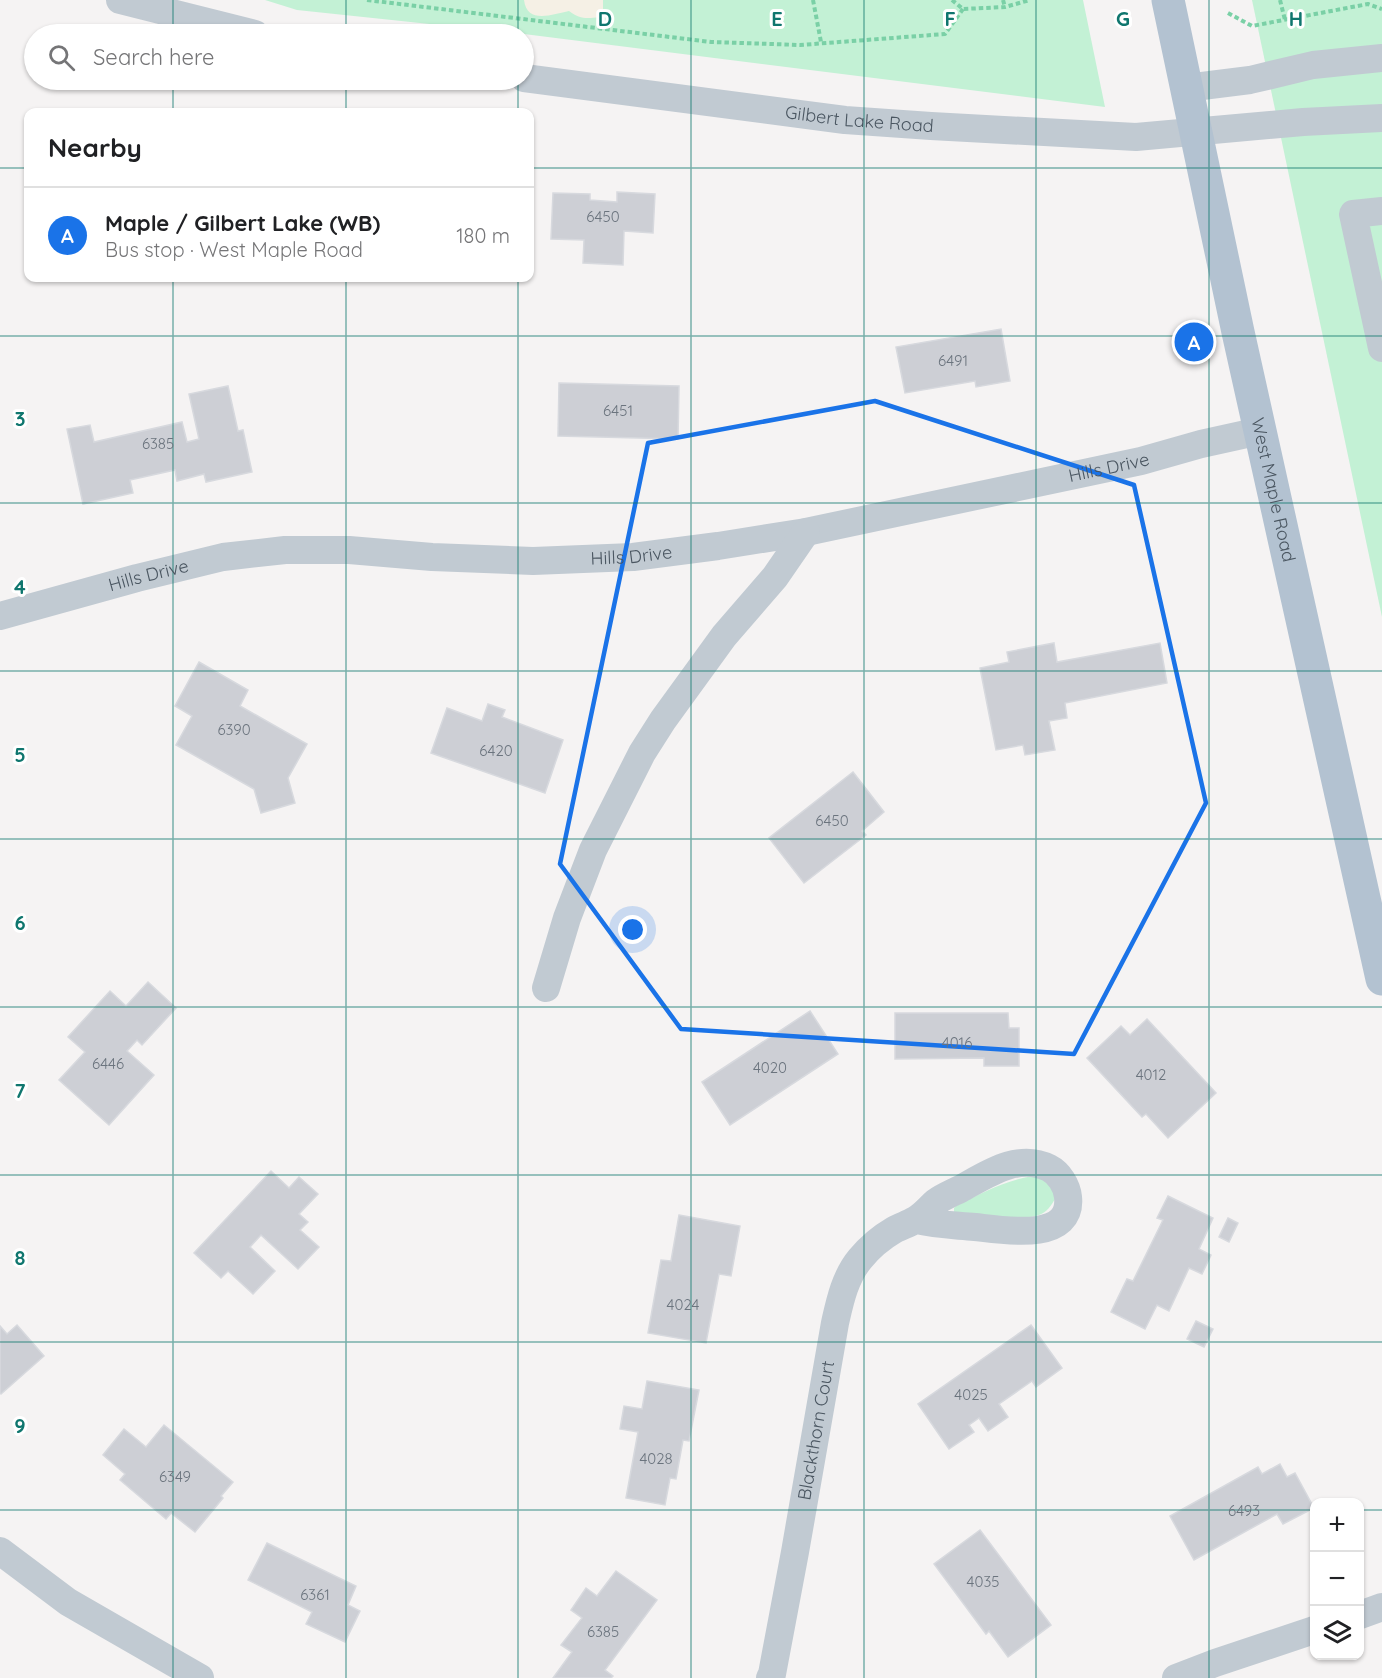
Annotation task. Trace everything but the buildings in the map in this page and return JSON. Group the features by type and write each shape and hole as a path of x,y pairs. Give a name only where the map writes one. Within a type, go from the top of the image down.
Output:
{"main road":[{"name":"West Maple Road","path":"1167,0 1260,431 1380,960"}],"street":[{"path":"120,0 215,24"},
{"path":"1186,88 1250,80 1313,65 1382,58"},
{"name":"Gilbert Lake Road","path":"534,79 845,120 1136,137 1303,122 1382,118"},
{"path":"1382,211 1353,214 1382,348"},
{"name":"Hills Drive","path":"0,616 223,557 285,550 349,550 432,557 533,561 633,557 806,532 1141,460 1260,431"},
{"path":"546,988 567,918 593,850 642,753 724,636 775,577 806,532"},
{"name":"Blackthorn Court","path":"772,1677 835,1323 850,1274 859,1260 894,1230 916,1220 937,1202 1009,1165 1021,1162 1036,1163 1051,1169 1068,1191 1069,1204 1066,1215 1052,1226 1034,1231 1018,1232 937,1225 916,1220"},
{"path":"0,1551 68,1602 200,1678"},
{"path":"1364,1613 1382,1607"},
{"path":"1176,1678 1310,1631"}],"path":[{"path":"367,0 711,42 800,45 945,34 963,9"},
{"path":"813,0 821,42"},
{"path":"952,0 963,9 1005,7 1030,0"},
{"path":"1003,0 1005,7"},
{"path":"1280,0 1285,20"},
{"path":"1368,4 1372,0"},
{"path":"1228,13 1252,26 1368,4 1382,9"}],"highlighted area":[{"path":"875,401 1134,485 1206,803 1074,1054 681,1029 560,864 648,443"}],"green space":[{"path":"265,0 1083,0 1105,107 534,35 534,24 429,24 297,10"},
{"path":"1252,0 1382,0 1382,617"},
{"path":"1032,1176 1040,1177 1053,1187 1055,1199 1042,1214 1010,1218 954,1212 956,1206 984,1192 1002,1184"}],"sand":[{"path":"524,0 603,0 603,10 599,17 591,18 583,18 569,11 542,16 530,13"}],"place":[{"name":"Maple / Gilbert Lake (WB)","path":"1194,342"}]}
